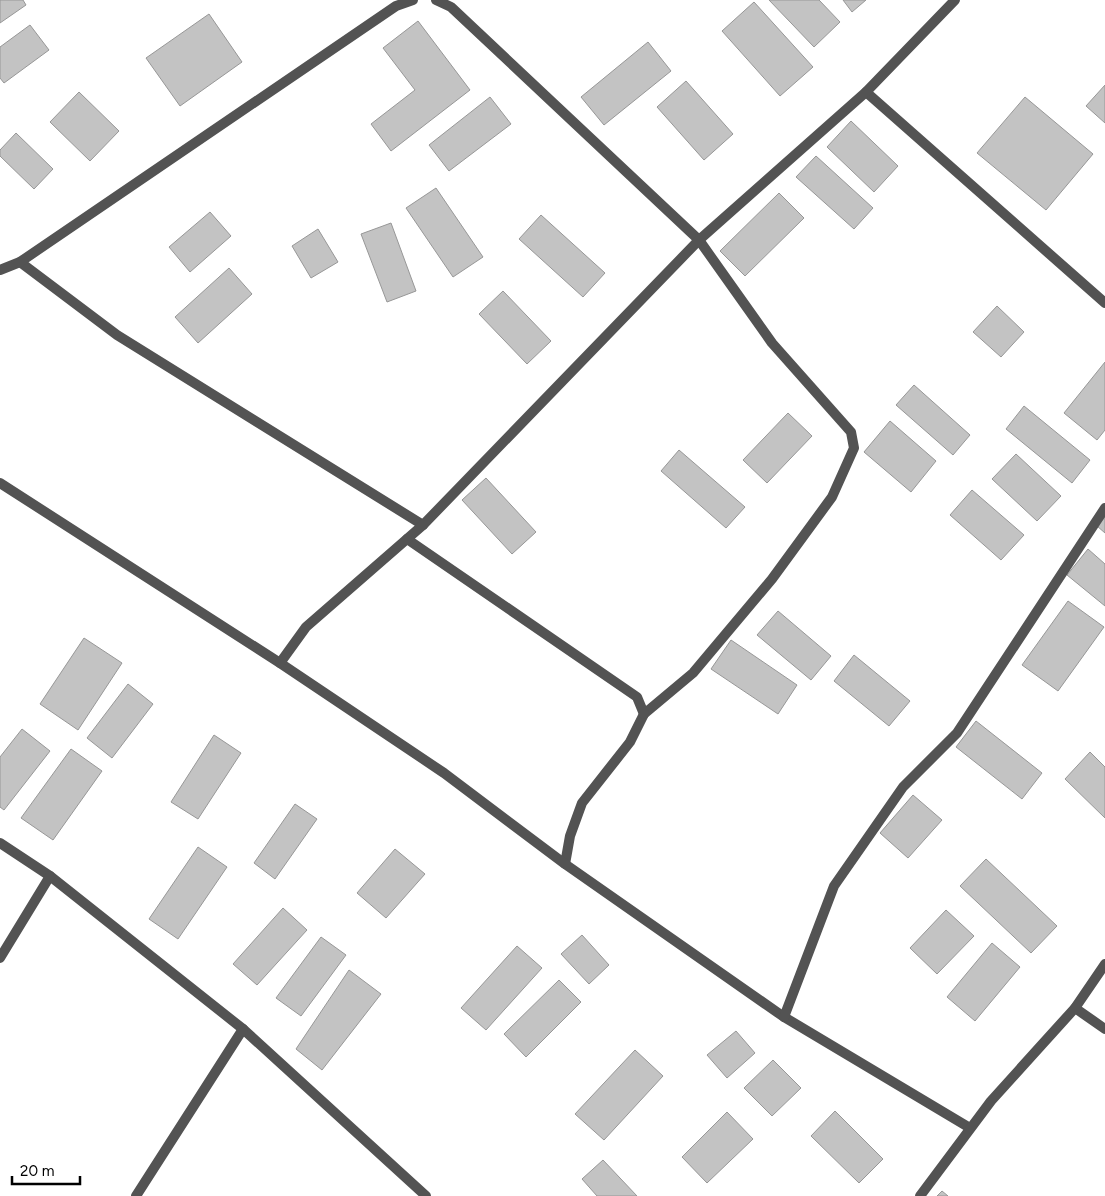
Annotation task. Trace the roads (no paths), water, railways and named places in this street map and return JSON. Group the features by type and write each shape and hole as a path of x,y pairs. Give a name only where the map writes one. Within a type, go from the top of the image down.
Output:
{"street":[{"path":"0,270 20,262 396,6 413,0"},
{"path":"436,0 451,7 699,240 772,342 851,432 854,448 832,497 772,580 693,672 644,714 630,742 582,803 570,836 565,864"},
{"path":"280,663 306,628 422,526 699,240 866,92 950,2"},
{"path":"866,92 1105,303"},
{"path":"20,262 117,334 422,526"},
{"path":"0,483 280,663 444,773 565,864 784,1017 970,1128"},
{"path":"784,1017 834,886 903,787 957,733 1105,508"},
{"path":"407,539 637,697 644,714"},
{"path":"0,843 50,876 243,1029 426,1196"},
{"path":"0,958 50,876"},
{"path":"920,1196 991,1101 1074,1008 1105,964"},
{"path":"1074,1008 1105,1029"},
{"path":"136,1196 243,1029"}]}
